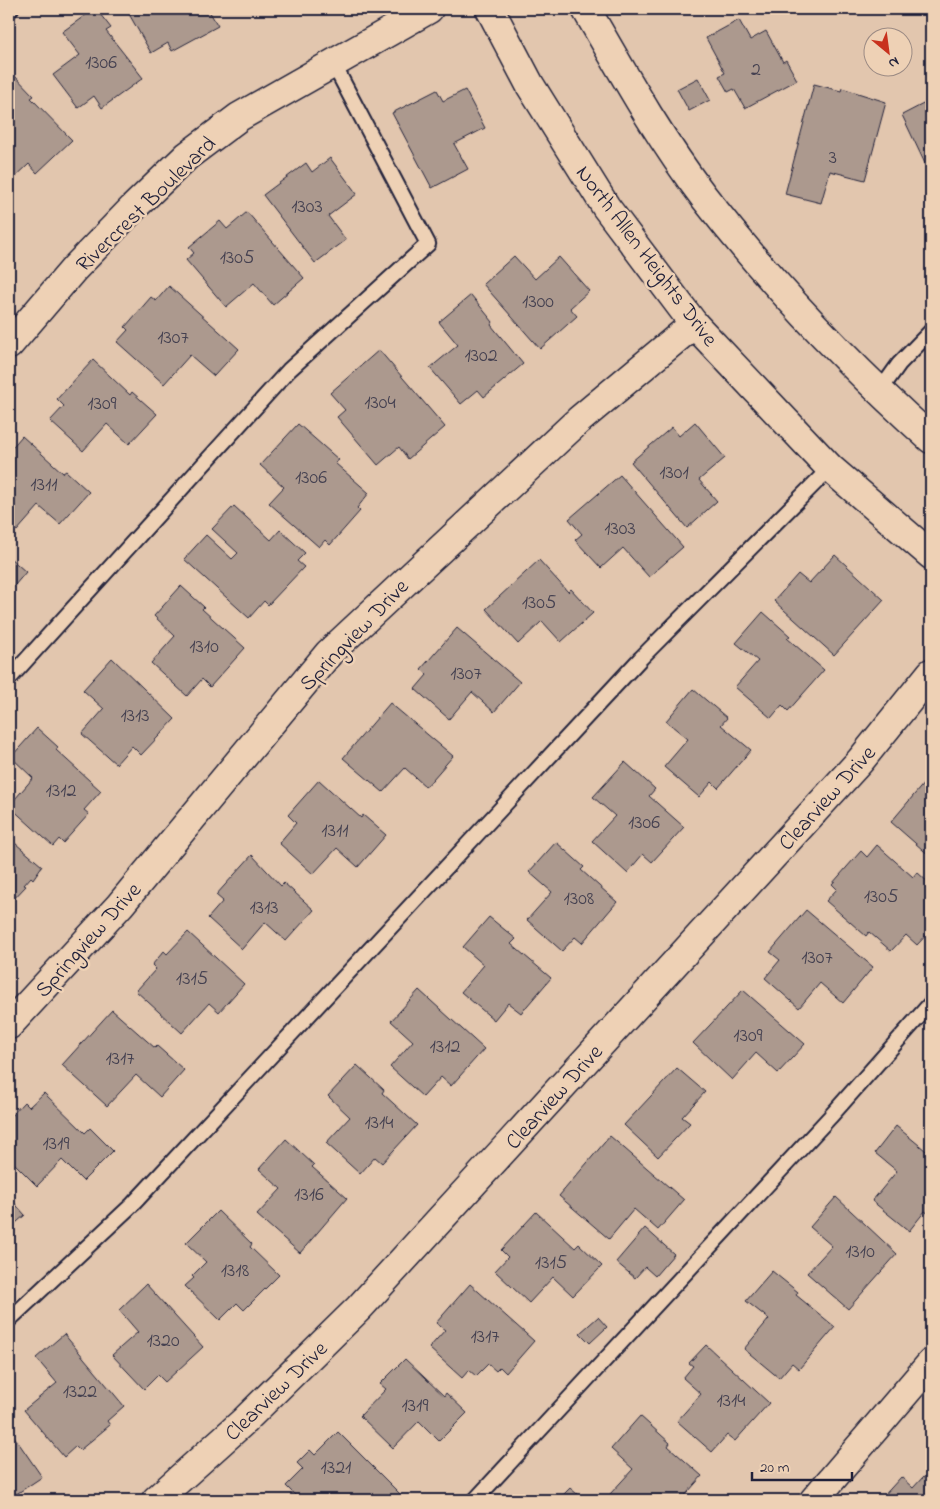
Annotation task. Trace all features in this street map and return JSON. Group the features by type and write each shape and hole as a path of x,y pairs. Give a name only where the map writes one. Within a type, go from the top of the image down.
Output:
{"street":[{"name":"Rivercrest Boulevard","path":"9,345 81,262 187,156 239,117 429,9"},
{"name":"North Allen Heights Drive","path":"490,9 530,85 606,207 694,324 830,468 931,555"},
{"path":"586,9 640,102 704,196 774,284 879,392 931,439"},
{"name":"Springview Drive","path":"9,1025 120,905 329,653 580,420 694,324"},
{"name":"Clearview Drive","path":"156,1500 243,1422 360,1308 860,761 931,674"},
{"path":"814,1500 931,1363"}],"lane":[{"path":"9,679 289,370 428,244 333,63"},
{"path":"879,392 900,364 931,330"},
{"path":"9,1320 133,1204 641,658 830,468"},
{"path":"475,1500 830,1117 931,1003"}],"building":[{"path":"94,9 111,28 106,31 143,78 102,108 94,96 78,108 53,75 80,55 62,32"},
{"path":"139,9 208,9 218,26 172,51 168,43 151,53 129,14"},
{"path":"739,20 750,40 766,31 783,62 786,60 797,80 745,108 734,89 728,92 719,76 725,73 706,38"},
{"path":"13,74 34,96 31,98 72,140 37,173 29,164 10,182 9,78"},
{"path":"698,78 710,100 689,111 677,89"},
{"path":"814,84 841,91 842,88 886,102 865,180 830,171 821,203 785,194"},
{"path":"437,90 443,101 465,90 485,128 454,144 468,169 432,188 392,113"},
{"path":"931,100 931,173 930,174 902,115"},
{"path":"330,158 357,194 328,216 346,240 315,263 263,195 306,163 312,172"},
{"path":"247,212 304,278 273,305 254,283 226,307 186,260 194,253 189,247 220,221 227,229"},
{"path":"514,256 535,279 559,257 589,291 570,308 577,316 540,349 483,284"},
{"path":"169,286 239,349 214,376 190,355 164,384 117,342 128,330 125,327 151,297 156,301"},
{"path":"471,295 493,322 491,325 523,364 484,397 478,390 461,404 430,368 458,345 439,322"},
{"path":"379,350 445,427 408,459 399,447 378,465 337,417 345,410 330,393"},
{"path":"93,360 130,395 132,392 157,414 129,444 107,424 83,451 50,421 64,406 57,399"},
{"path":"695,422 725,458 699,480 717,501 687,528 631,462 672,427 679,436"},
{"path":"298,424 339,460 335,463 369,493 357,508 360,511 330,545 325,540 319,547 269,503 284,487 260,465"},
{"path":"22,436 63,473 66,471 89,492 60,524 39,506 17,531 9,524 9,451"},
{"path":"620,475 683,547 649,577 623,548 601,568 575,540 582,534 569,519"},
{"path":"234,506 271,540 280,530 305,553 297,561 304,567 268,605 264,601 249,618 184,559 206,535 232,559 238,553 212,529"},
{"path":"835,555 884,600 834,655 774,601 798,574 809,583"},
{"path":"9,557 26,572 9,592"},
{"path":"539,560 568,592 571,589 593,613 561,642 542,621 518,644 486,609"},
{"path":"181,586 204,607 202,609 245,648 210,687 202,679 187,696 151,663 175,636 154,616"},
{"path":"763,612 790,636 787,638 824,670 788,711 782,705 771,718 735,687 758,661 736,643"},
{"path":"457,628 520,682 494,712 472,692 449,719 415,689 427,675 421,669"},
{"path":"112,658 175,719 141,755 132,746 116,764 82,734 104,709 83,690"},
{"path":"693,689 727,718 721,725 751,750 718,788 712,782 699,797 664,767 688,739 666,721"},
{"path":"390,703 453,756 426,787 405,768 383,792 343,758"},
{"path":"37,728 58,747 56,750 101,791 84,810 89,814 63,843 59,839 53,846 9,806 33,778 11,757"},
{"path":"625,762 655,789 649,796 684,827 652,862 643,854 627,873 592,841 615,816 593,797"},
{"path":"931,775 931,857 891,822"},
{"path":"319,780 361,818 363,815 386,835 358,867 337,848 313,874 279,843 296,823 288,815"},
{"path":"9,838 42,866 33,879 31,877 24,885 26,886 9,904"},
{"path":"556,842 584,867 581,870 617,902 582,943 575,937 562,951 527,920 552,892 529,872"},
{"path":"877,845 913,877 917,872 931,885 931,930 917,945 906,935 891,951 869,932 866,936 826,901 837,889 832,884 861,851 867,857"},
{"path":"252,855 281,886 284,883 314,910 286,941 265,922 242,949 208,918 223,901 216,895"},
{"path":"806,910 873,967 843,1003 820,983 799,1008 765,978 780,960 770,952"},
{"path":"489,917 516,939 511,944 551,978 521,1013 508,1003 494,1020 461,992 484,965 463,947"},
{"path":"188,932 244,984 219,1012 209,1003 182,1033 136,991 156,969 152,965 164,951 167,954"},
{"path":"419,990 484,1049 451,1086 441,1077 423,1097 390,1067 413,1041 391,1021"},
{"path":"743,990 805,1044 778,1073 756,1053 732,1080 693,1043"},
{"path":"112,1010 155,1048 157,1046 184,1070 160,1097 136,1075 107,1106 62,1065"},
{"path":"357,1065 384,1090 382,1093 417,1125 382,1163 375,1157 360,1174 326,1143 350,1117 328,1096"},
{"path":"677,1068 705,1092 682,1117 690,1123 658,1157 624,1125"},
{"path":"44,1093 85,1133 90,1128 113,1151 83,1181 62,1160 37,1186 9,1158 9,1118 24,1102 29,1107"},
{"path":"896,1126 931,1155 931,1216 925,1211 909,1231 872,1201 897,1171 875,1153"},
{"path":"610,1136 684,1200 658,1230 634,1209 609,1239 559,1196"},
{"path":"286,1139 314,1165 312,1167 347,1198 300,1253 257,1215 281,1189 259,1169"},
{"path":"9,1197 25,1215 9,1229"},
{"path":"836,1197 897,1254 848,1309 807,1273 832,1246 810,1227"},
{"path":"218,1211 252,1244 250,1247 279,1275 244,1310 237,1303 220,1320 185,1286 194,1278 192,1276 206,1262 186,1243"},
{"path":"536,1212 575,1248 579,1244 602,1266 573,1296 553,1277 529,1303 495,1271 508,1257 501,1250"},
{"path":"645,1228 674,1254 655,1276 645,1267 635,1278 616,1262"},
{"path":"772,1271 798,1292 796,1295 835,1327 799,1369 792,1363 779,1378 744,1349 769,1319 746,1301"},
{"path":"146,1284 203,1347 165,1382 158,1375 144,1389 112,1355 138,1332 119,1310"},
{"path":"470,1284 534,1341 506,1373 500,1367 496,1371 488,1364 476,1376 469,1370 462,1378 429,1348 445,1330 436,1323"},
{"path":"598,1317 607,1327 590,1343 580,1333"},
{"path":"64,1334 124,1406 107,1421 110,1425 80,1450 76,1446 64,1457 24,1410 57,1383 36,1358"},
{"path":"706,1345 769,1403 735,1441 727,1435 712,1452 677,1421 701,1394 683,1378 693,1366 689,1363"},
{"path":"405,1359 444,1396 446,1393 467,1413 439,1441 419,1421 393,1448 360,1416 386,1389 380,1384"},
{"path":"640,1416 670,1443 668,1446 702,1476 681,1500 617,1500 610,1494 633,1469 611,1449"},
{"path":"9,1429 42,1477 9,1499"},
{"path":"338,1432 406,1500 300,1500 286,1486 303,1469 297,1463 310,1450 315,1455"},
{"path":"901,1477 913,1488 923,1477 931,1484 931,1500 880,1500"},
{"path":"570,1488 584,1500 558,1500"}]}
